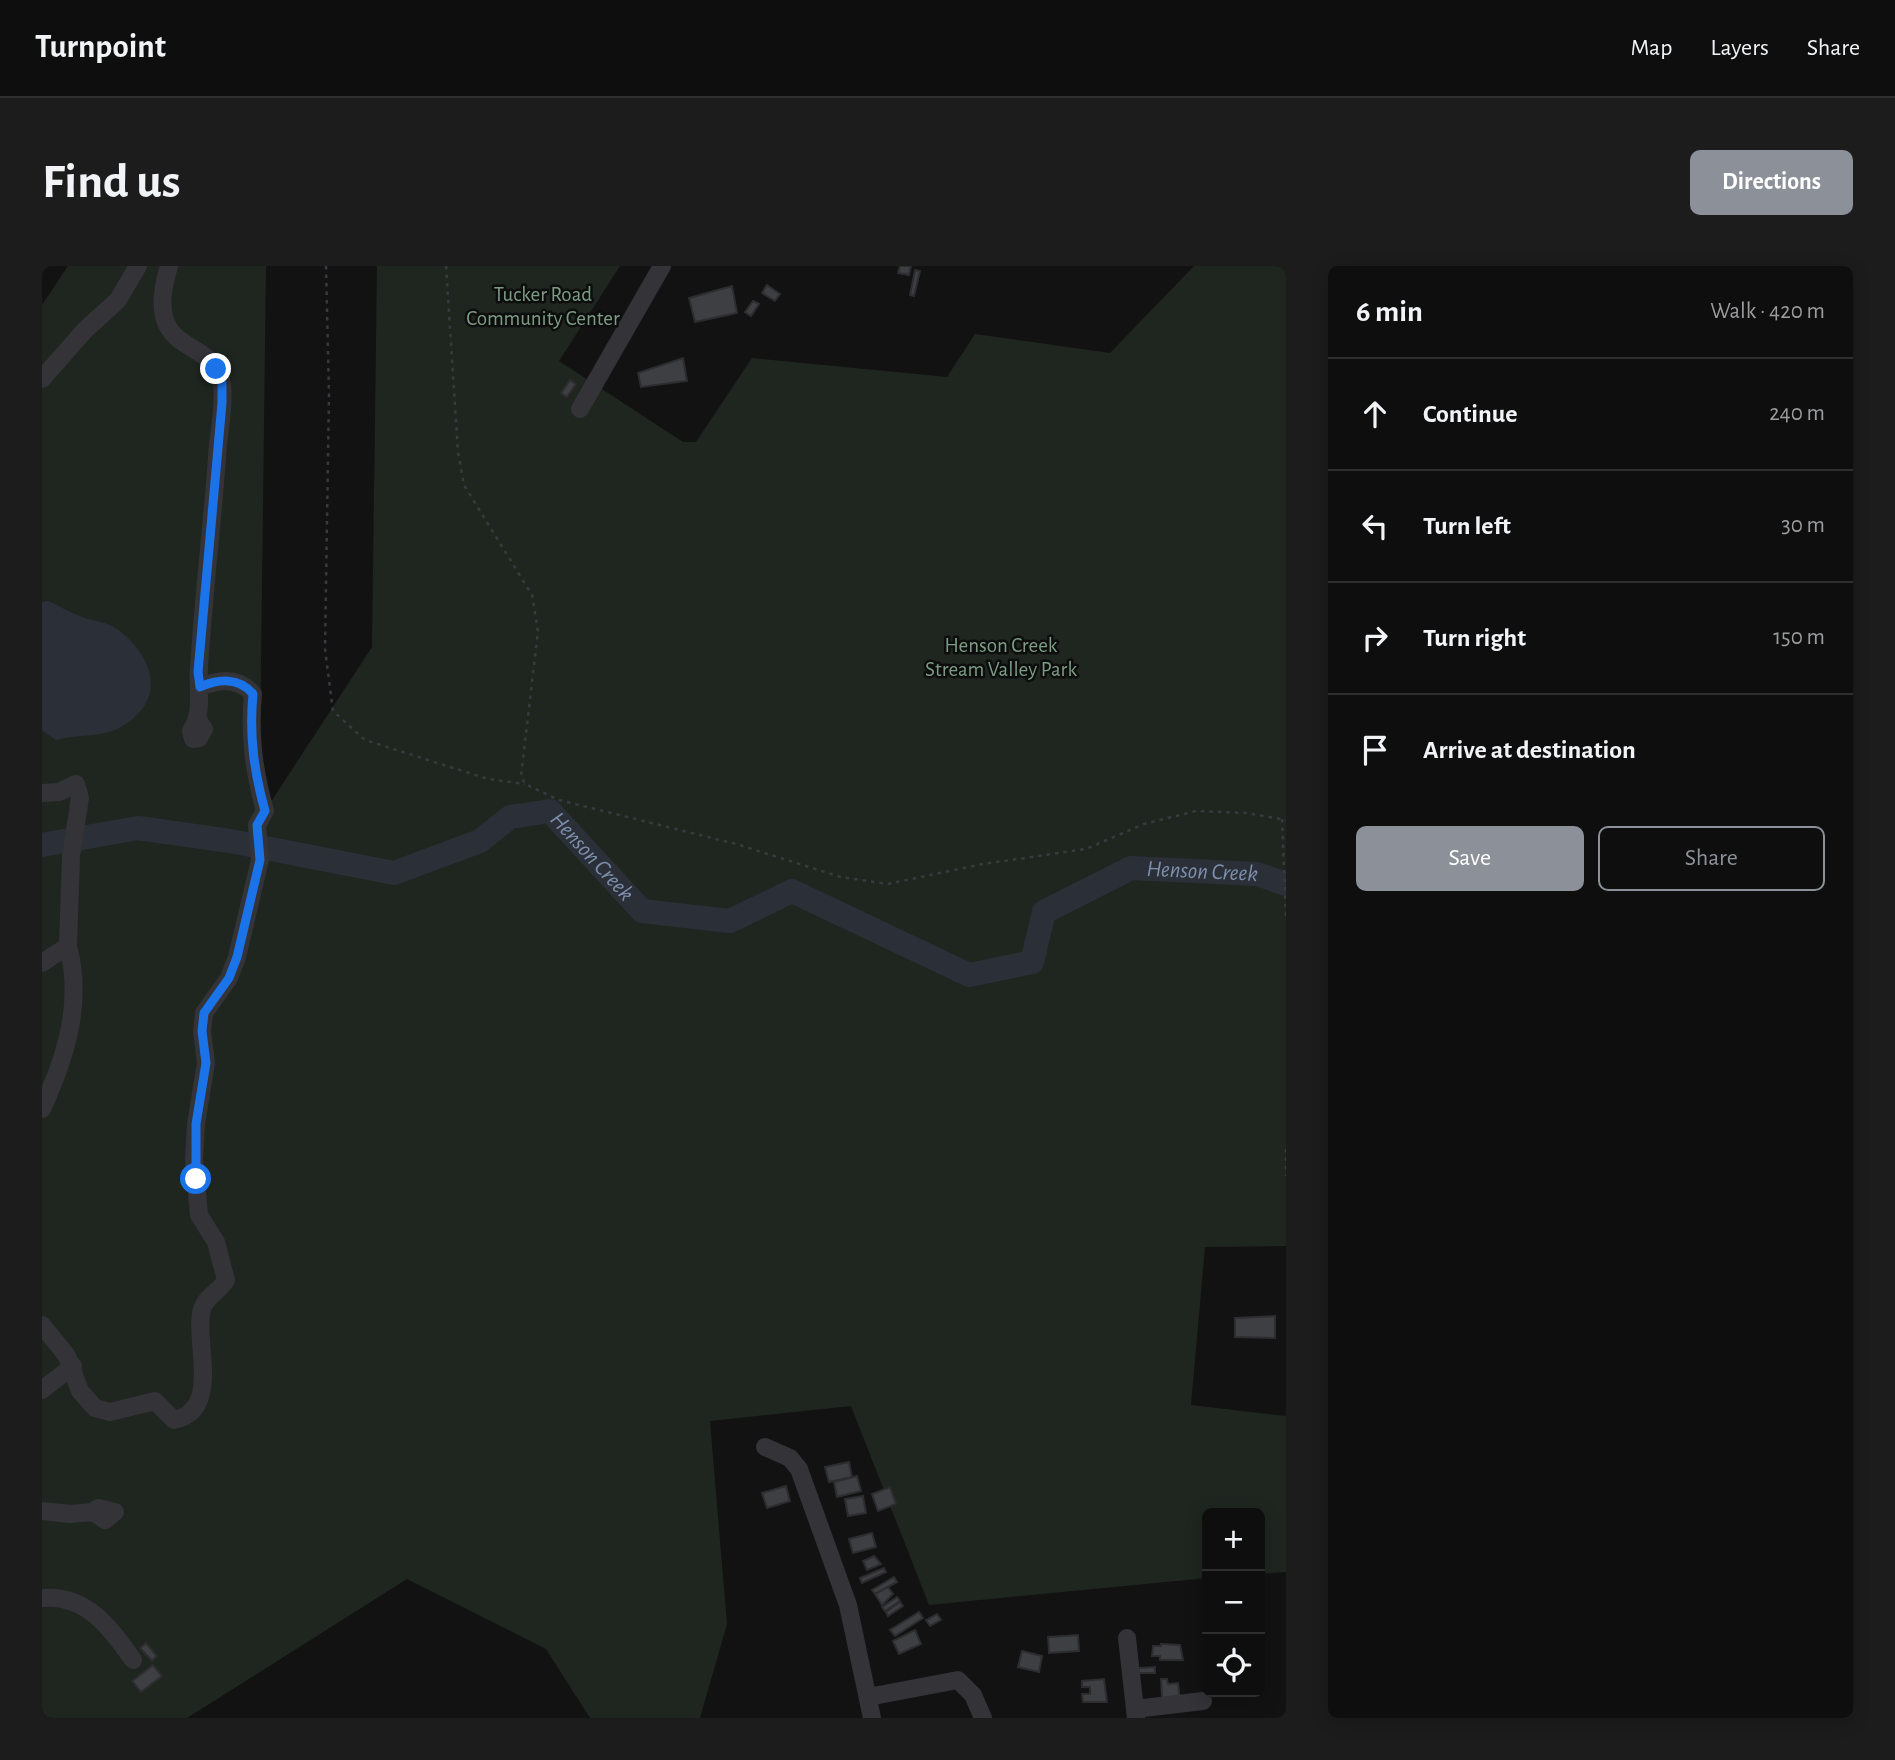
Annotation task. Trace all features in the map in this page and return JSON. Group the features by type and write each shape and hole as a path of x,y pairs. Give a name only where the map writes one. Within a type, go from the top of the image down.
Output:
{"street":[{"path":"42,379 85,330 118,300 138,266"},
{"path":"580,409 662,266"},
{"path":"167,269 162,312 167,327 177,338 211,362 222,383 216,486 198,672 198,720"},
{"path":"42,1325 73,1366 85,1397 102,1411 118,1411 155,1401 174,1420 189,1414 198,1402 203,1385 202,1309 226,1280 216,1242 199,1215 194,1160 196,1124 206,1063 202,1031 204,1013 229,978 237,957 260,860 257,825 265,811 253,769 250,741 253,694 242,684 225,680 200,687"},
{"path":"42,793 59,792 76,784 80,798 70,873 68,946 75,974 69,1041 42,1109"},
{"path":"42,963 68,946"},
{"path":"42,1390 73,1366"},
{"path":"765,1447 790,1458 799,1469 848,1605 872,1718"},
{"path":"42,1511 70,1514 93,1512"},
{"path":"42,1598 72,1601 90,1610 112,1631 133,1660"},
{"path":"1126,1639 1136,1713 1203,1701"},
{"path":"868,1697 958,1680 974,1695 983,1718"}],"path":[{"path":"326,266 329,394 325,649 334,711 365,740 488,779 525,784 559,800 736,844 841,877 888,884 983,864 1086,849 1144,824 1196,811 1284,819 1282,867 1286,915"},
{"path":"446,266 458,452 464,485 532,595 538,631 524,738 521,776 525,784"},
{"path":"1286,1149 1286,1177"}],"green space":[{"name":"Henson Creek Stream Valley Park","path":"68,266 266,266 259,820 372,647 377,266 620,266 559,361 683,442 696,442 752,358 947,377 975,334 1110,353 1194,266 1286,266 1286,1246 1205,1247 1191,1405 1286,1416 1286,1572 1265,1574 1265,1508 1202,1508 1202,1578 929,1605 851,1406 710,1421 727,1624 700,1718 590,1718 546,1649 407,1579 187,1718 42,1718 42,305"}],"shaded area":[{"path":"48,601 113,627 141,653 151,680 150,693 144,706 119,728 104,733 56,740 42,730 42,602"}],"building":[{"path":"900,266 911,266 909,275 898,273"},
{"path":"915,270 920,271 914,296 910,295"},
{"path":"767,285 780,294 775,301 762,293"},
{"path":"732,286 737,313 695,322 689,298"},
{"path":"753,301 759,304 751,316 745,312"},
{"path":"683,358 687,381 641,387 638,373"},
{"path":"570,380 576,384 567,397 561,393"},
{"path":"1275,1316 1275,1338 1235,1337 1235,1318"},
{"path":"849,1462 852,1477 829,1482 825,1467"},
{"path":"857,1476 861,1491 837,1497 834,1482"},
{"path":"786,1486 790,1501 767,1508 762,1493"},
{"path":"890,1487 896,1504 878,1511 872,1494"},
{"path":"863,1496 866,1513 848,1516 845,1499"},
{"path":"872,1533 876,1547 853,1553 849,1539"},
{"path":"874,1556 881,1564 867,1570 863,1561"},
{"path":"884,1568 886,1572 862,1583 860,1578"},
{"path":"894,1577 897,1582 875,1594 872,1590"},
{"path":"888,1587 893,1594 882,1605 875,1594"},
{"path":"897,1597 900,1601 885,1611 882,1607"},
{"path":"900,1602 903,1606 888,1616 886,1612"},
{"path":"919,1612 923,1618 895,1636 890,1630"},
{"path":"937,1614 941,1620 930,1626 926,1620"},
{"path":"915,1630 921,1644 899,1654 893,1641"},
{"path":"1078,1635 1079,1651 1049,1653 1048,1637"},
{"path":"146,1643 157,1656 152,1661 140,1648"},
{"path":"1180,1645 1183,1660 1160,1660 1160,1656 1152,1656 1153,1646"},
{"path":"1022,1651 1042,1656 1039,1672 1018,1667"},
{"path":"153,1665 162,1676 141,1692 132,1681"},
{"path":"1155,1667 1155,1673 1139,1673 1139,1668"},
{"path":"1104,1679 1107,1702 1083,1702 1082,1694 1090,1694 1090,1687 1082,1687 1082,1681"},
{"path":"1161,1679 1167,1679 1168,1684 1178,1683 1180,1700 1162,1699"}],"waterway":[{"name":"Henson Creek","path":"42,845 138,828 230,841 394,873 480,841 510,817 550,811 642,911 730,921 792,891 969,975 1032,962 1044,912 1131,868 1257,874 1286,884"}],"route":[{"path":"196,1179 196,1124 206,1063 202,1031 204,1013 229,978 237,957 260,860 257,825 265,811 253,769 250,741 253,694 242,684 225,680 200,687 198,672 222,403 222,383 216,369"}],"park label":[{"name":"Tucker Road Community Center","path":"543,306"}]}
